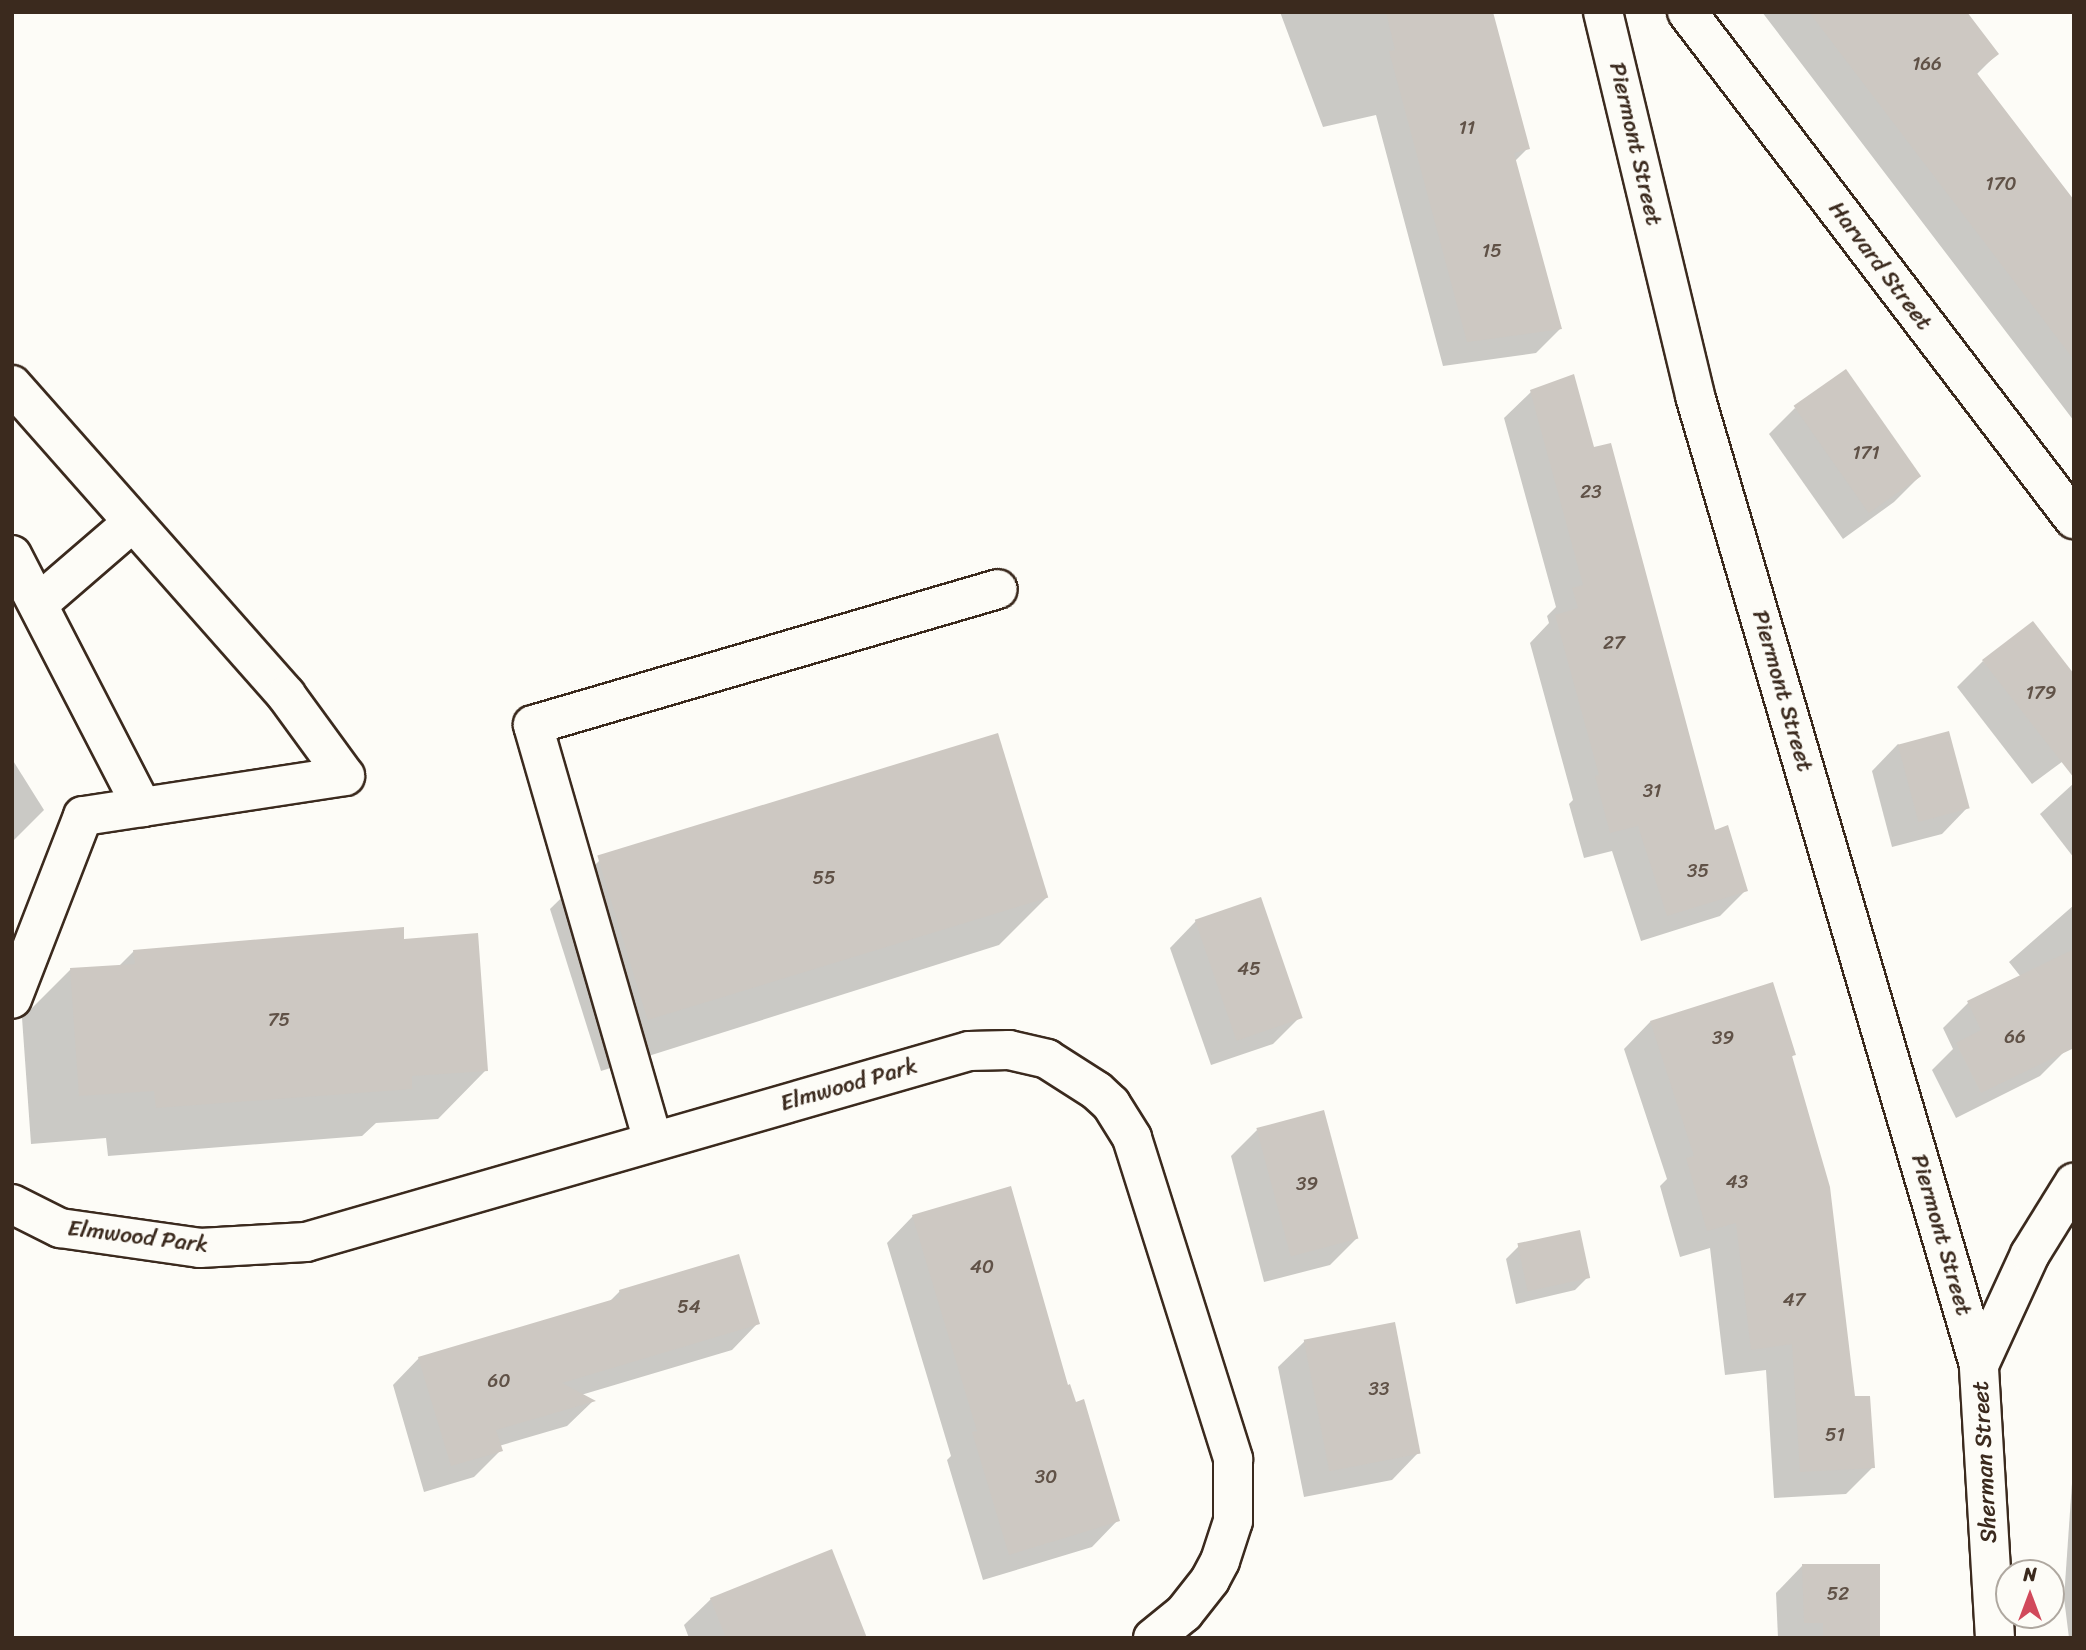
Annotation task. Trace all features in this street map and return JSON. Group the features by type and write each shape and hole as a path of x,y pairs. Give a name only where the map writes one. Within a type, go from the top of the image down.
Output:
{"street":[{"name":"Piermont Street","path":"1603,12 1695,396 1979,1365"},
{"name":"Harvard Street","path":"1686,12 2074,519"},
{"path":"12,385 286,695 345,776 83,816 12,999"},
{"path":"38,604 133,522"},
{"path":"12,555 142,807"},
{"path":"653,1141 533,725 997,589"},
{"name":"Elmwood Park","path":"12,1204 60,1228 200,1248 306,1242 950,1056 989,1049 1047,1059 1082,1078 1111,1104 1139,1157 1228,1438 1235,1479 1234,1511 1228,1541 1210,1580 1184,1613 1153,1638"},
{"name":"Sherman Street","path":"1995,1638 1979,1365 2030,1254 2074,1183"}],"building":[{"path":"1386,12 1493,12 1530,149 1514,153 1562,329 1467,342 1389,51 1395,50"},
{"path":"1809,12 1967,12 1999,54 1976,72 2074,200 2074,360"},
{"path":"1846,369 1921,476 1869,513 1794,406"},
{"path":"1574,374 1594,447 1611,443 1715,830 1728,825 1748,891 1667,916 1638,826 1610,833 1595,776 1599,775 1555,615 1578,608 1572,588 1583,585 1530,390"},
{"path":"2033,621 2074,674 2074,778 1982,660"},
{"path":"1949,731 1970,808 1919,822 1898,745"},
{"path":"998,733 1048,897 648,1020 597,856"},
{"path":"1261,897 1303,1018 1236,1041 1195,920"},
{"path":"404,927 404,939 478,933 488,1071 412,1076 412,1089 156,1108 154,1091 79,1096 70,968 135,964 133,950"},
{"path":"2074,949 2074,1048 1981,1093 1956,1043 1981,1030 1967,1001"},
{"path":"1773,982 1796,1055 1792,1056 1830,1187 1855,1396 1870,1396 1875,1468 1800,1472 1792,1344 1751,1350 1736,1223 1707,1231 1686,1158 1694,1156 1650,1021"},
{"path":"1324,1110 1358,1238 1291,1257 1256,1128"},
{"path":"1011,1186 1068,1385 1070,1384 1076,1402 1084,1399 1120,1521 1009,1555 972,1432 977,1431 912,1215"},
{"path":"1580,1230 1590,1278 1528,1291 1517,1243"},
{"path":"739,1254 760,1324 562,1383 596,1401 496,1430 503,1451 451,1466 418,1357 621,1297 619,1290"},
{"path":"1395,1322 1421,1454 1329,1471 1304,1340"},
{"path":"832,1549 867,1638 726,1638 710,1598"},
{"path":"1802,1564 1880,1564 1880,1638 1823,1638 1823,1623 1804,1623"}]}
